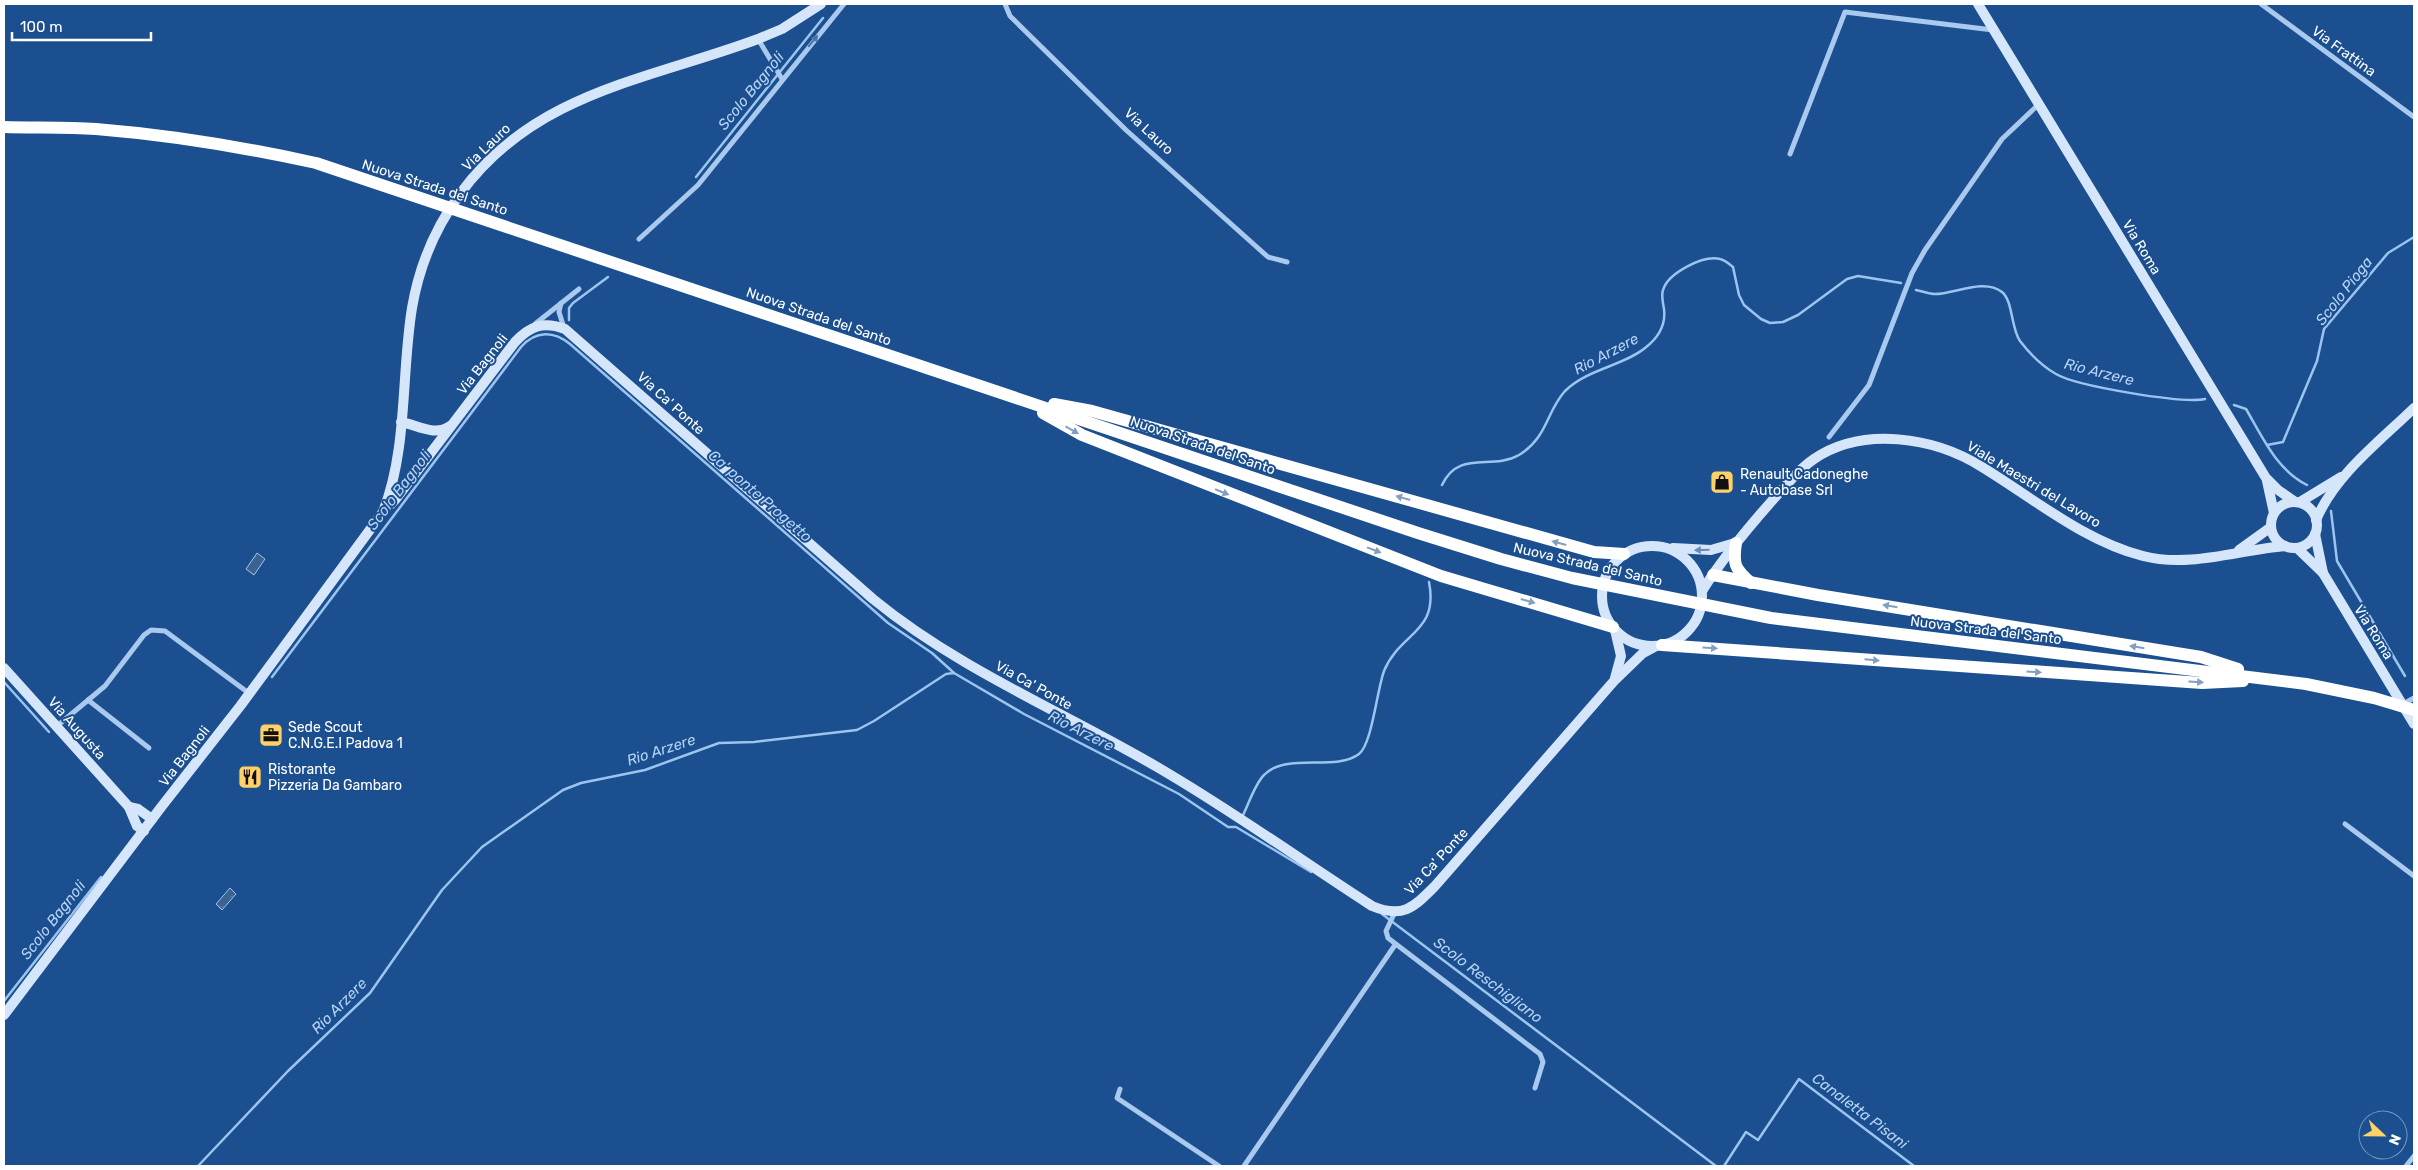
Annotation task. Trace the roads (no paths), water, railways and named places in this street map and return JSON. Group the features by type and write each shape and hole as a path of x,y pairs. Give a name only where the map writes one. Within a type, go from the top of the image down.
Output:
{"highway":[{"name":"Nuova Strada del Santo","path":"4,127 94,129 178,137 249,148 316,163 1418,533 1501,559 1610,586 1771,618 2269,678 2374,698 2414,710"},
{"path":"1014,398 1092,410 1534,536 1594,552 1624,554"},
{"path":"1014,398 1082,435 1249,502 1442,576 1614,629"},
{"path":"1736,543 1735,565 1739,572 1751,583"},
{"path":"1713,575 1751,583 2201,657 2269,678"},
{"path":"1659,646 2202,683 2269,678"}],"street":[{"name":"Via Lauro","path":"401,422 412,308 416,285 425,258 453,203 494,154 529,126 579,100 606,89 758,40 782,29 821,4"},
{"path":"639,239 698,185 782,78 844,4"},
{"name":"Via Lauro","path":"1004,4 1010,16 1126,130 1268,257 1287,262"},
{"name":"Via Roma","path":"1978,4 2266,478 2278,490 2297,502"},
{"name":"Via Frattina","path":"2261,4 2414,117"},
{"path":"1790,154 1845,12 1994,30"},
{"path":"758,40 782,78"},
{"path":"1829,437 1868,385 1912,273 1925,250 2002,138 2039,104"},
{"name":"Via Bagnoli","path":"4,1016 152,819 250,694 383,512 515,342 579,289"},
{"path":"561,303 559,312 565,329"},
{"path":"531,328 549,324 565,329"},
{"name":"Via Ca' Ponte","path":"565,329 873,599 917,633 1029,698 1168,774 1372,906 1385,911 1395,912 1416,905 1436,886 1614,681 1643,653 1659,646"},
{"path":"2348,472 2297,502 2279,507 2274,513 2271,528 2278,542 2285,546 2297,548 2308,543 2315,534 2316,520 2320,510 2348,472 2414,408"},
{"path":"401,422 437,432 451,426"},
{"name":"Via Bagnoli","path":"383,512 394,477 401,422"},
{"name":"Viale Maestri del Lavoro","path":"1736,543 1797,473 1814,459 1853,444 1880,440 1903,440 1930,443 1965,457 2096,537 2124,550 2151,558 2184,560 2285,546"},
{"name":"Via Roma","path":"2266,478 2274,513"},
{"path":"2297,502 2313,512 2316,520"},
{"name":"Viale Maestri del Lavoro","path":"2236,552 2271,528"},
{"name":"Via Roma","path":"2315,534 2323,573"},
{"path":"1694,567 1702,591 1702,604 1692,626 1684,635 1659,646 1634,643 1614,629 1607,617 1602,594 1608,572 1624,554 1641,547 1711,550 1736,543"},
{"path":"1702,591 1736,543"},
{"path":"1668,548 1682,556 1694,567 1713,575"},
{"name":"Via Roma","path":"2297,548 2323,573 2414,724"},
{"name":"Via Ca' Ponte","path":"1614,629 1621,656 1614,681"},
{"path":"57,726 113,677 144,635 151,630 166,631 250,694"},
{"name":"Via Augusta","path":"4,668 129,807 137,826 144,831"},
{"path":"2402,704 2414,698"},
{"path":"88,700 150,748"},
{"name":"Via Augusta","path":"129,807 138,809 152,819"},
{"path":"2345,824 2414,876"},
{"path":"1395,912 1386,931 1388,938 1395,945 1475,1002 1540,1054 1543,1062 1535,1088"},
{"path":"1244,1166 1395,945"},
{"path":"1120,1089 1117,1098 1219,1166"},
{"path":"2406,1166 2414,1156"}],"water":[{"path":"257,553 265,559 254,575 246,569"},
{"path":"230,888 236,894 222,910 216,904"}],"waterway":[{"name":"Scolo Bagnoli","path":"696,177 823,18"},
{"name":"Scolo Pioga","path":"2267,445 2283,442 2317,361 2324,329 2388,253 2414,237"},
{"name":"Rio Arzere","path":"1442,485 1449,474 1457,467 1476,462 1498,461 1519,455 1536,440 1565,391 1594,372 1626,359 1650,344 1660,331 1664,320 1662,295 1666,284 1679,272 1696,263 1713,258 1725,261 1733,267 1739,295 1744,305 1761,319 1770,323 1783,322 1798,315 1847,279 1858,276 1901,283"},
{"name":"Scolo Bagnoli","path":"569,320 569,308 573,303 608,277"},
{"name":"Rio Arzere","path":"1916,290 1935,294 1987,286 2002,292 2006,296 2020,341 2046,367 2067,379 2130,393 2175,399 2205,399"},
{"name":"Ca' ponte Progetto","path":"272,677 521,347 527,341 545,334 558,337 570,344 888,623 932,653 954,673"},
{"name":"Scolo Pioga","path":"2234,405 2246,409 2271,452 2279,462 2296,478 2307,485"},
{"name":"Rio Arzere","path":"2331,511 2337,561 2405,676"},
{"name":"Rio Arzere","path":"1243,815 1258,783 1273,768 1297,763 1337,762 1359,754 1364,748 1371,728 1384,671 1391,658 1416,631 1428,612 1431,599 1429,582"},
{"name":"Rio Arzere","path":"198,1166 288,1071 370,993 442,890 482,847 563,790 581,783 645,770 719,743 754,742 857,730 946,674 954,673 1024,714 1179,794 1228,827 1236,827 1311,872"},
{"path":"4,682 49,732"},
{"name":"Scolo Bagnoli","path":"4,1001 101,877"},
{"name":"Scolo Reschigliano","path":"1382,914 1716,1166"},
{"name":"Canaletta Pisani","path":"1724,1166 1746,1132 1758,1140 1799,1079 1914,1166"}],"place":[{"name":"Renault Cadoneghe - Autobase Srl","path":"1722,482"},
{"name":"Sede Scout C.N.G.E.I Padova 1","path":"271,735"},
{"name":"Ristorante Pizzeria Da Gambaro","path":"250,777"}]}
